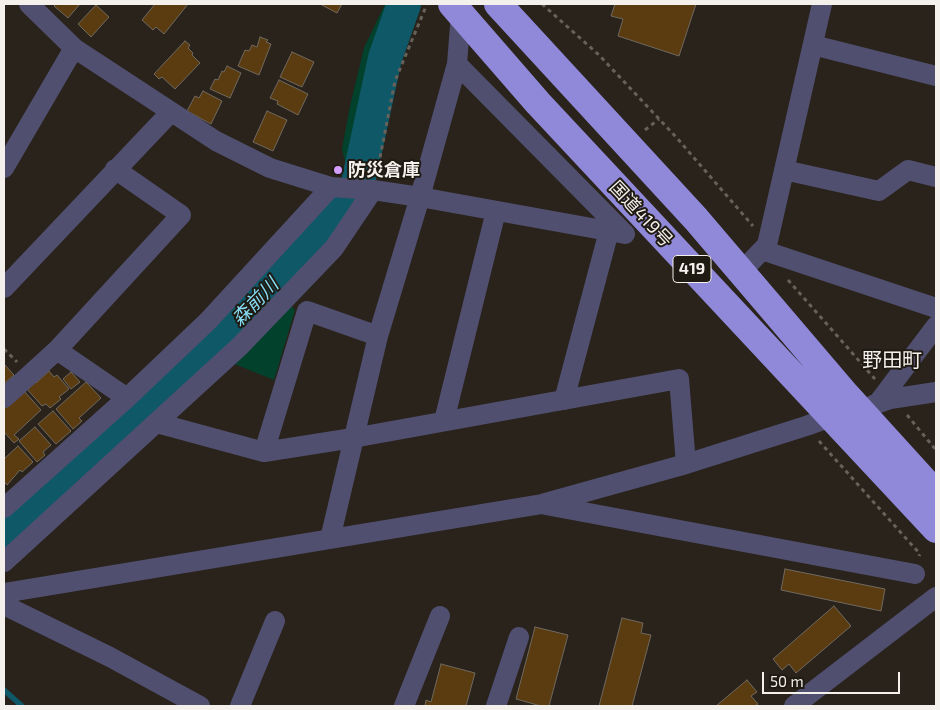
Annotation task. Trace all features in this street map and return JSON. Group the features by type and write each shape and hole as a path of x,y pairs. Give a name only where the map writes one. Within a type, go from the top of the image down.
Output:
{"highway":[{"name":"国道419号","path":"498,4 696,219 741,272 879,401 936,494"},
{"name":"国道419号","path":"457,8 538,103 936,529"}],"street":[{"path":"29,4 74,48 216,141 270,168 331,187 373,190 420,197 625,234 457,64"},
{"path":"741,272 767,245 822,4"},
{"path":"330,539 378,336 420,197 457,64 457,8"},
{"path":"813,45 936,76"},
{"path":"4,168 74,48"},
{"path":"4,288 170,112"},
{"path":"4,398 57,350 180,215 115,169"},
{"path":"784,170 880,191 908,170 936,177"},
{"path":"4,508 127,398 208,321 331,187"},
{"path":"4,562 240,346 334,248 373,190"},
{"path":"444,421 496,211"},
{"path":"564,400 609,231"},
{"path":"762,250 936,308"},
{"path":"264,452 307,310 378,336"},
{"path":"879,401 936,326"},
{"path":"57,350 127,398"},
{"path":"157,423 264,452 353,438 679,379 686,464"},
{"path":"879,401 936,392"},
{"path":"4,593 542,504 686,464 831,417"},
{"path":"542,504 915,574"},
{"path":"794,706 936,597"},
{"path":"4,605 110,656 200,706"},
{"path":"404,706 440,616"},
{"path":"240,706 275,621"},
{"path":"496,706 520,638"}],"path":[{"path":"373,190 395,81 427,4"},
{"path":"542,4 599,55 659,119 757,230 762,250"},
{"path":"646,131 659,119"},
{"path":"787,278 879,401 936,450"},
{"path":"806,426 920,554"}],"green space":[{"path":"385,4 400,4 382,58 359,164 347,170 342,149 350,106 364,48"},
{"path":"287,301 295,310 274,380 227,361"}],"building":[{"path":"56,4 80,4 68,18 54,6"},
{"path":"155,4 188,4 164,34 156,27 153,30 142,20"},
{"path":"320,4 342,4 337,13"},
{"path":"615,4 696,4 679,56 618,36 623,19 611,16"},
{"path":"96,5 109,17 91,37 78,24"},
{"path":"260,37 268,40 266,42 271,44 259,75 238,66 245,50 249,51 252,45 257,47"},
{"path":"185,41 190,45 188,48 193,53 192,55 200,63 175,89 162,77 159,79 154,74"},
{"path":"292,52 314,62 302,87 280,77"},
{"path":"227,66 241,73 230,98 210,89 215,79 218,80 222,71 224,72"},
{"path":"279,80 308,94 298,115 277,104 278,101 270,98"},
{"path":"203,91 222,101 211,124 187,111 195,96 199,98"},
{"path":"267,111 287,120 273,151 253,142"},
{"name":"防災倉庫","path":"340,165 342,174 336,175 334,167"},
{"path":"4,364 14,375 4,384"},
{"path":"49,371 54,377 57,375 69,389 50,408 46,404 42,406 26,388 34,381 36,383"},
{"path":"71,372 80,382 71,389 63,379"},
{"path":"86,382 101,398 79,418 82,421 73,429 56,409"},
{"path":"24,391 41,410 14,435 19,439 14,443 4,432 4,409"},
{"path":"53,411 71,431 56,444 38,424"},
{"path":"35,427 51,445 43,452 45,455 37,462 19,441"},
{"path":"18,446 33,462 22,472 20,470 7,485 4,481 4,459"},
{"path":"785,569 885,589 881,611 781,590"},
{"path":"834,606 851,626 796,673 789,664 782,670 773,659"},
{"path":"622,618 643,623 641,633 651,635 632,706 599,706"},
{"path":"535,627 568,635 549,706 541,706 516,699"},
{"path":"441,664 475,673 466,706 425,706 426,700 431,702"},
{"path":"747,680 757,692 751,696 758,704 755,706 716,706"}],"waterway":[{"name":"森前川","path":"4,536 226,333 323,234 343,210 358,183 385,58 404,4"},
{"path":"4,690 22,706"}],"place":[{"name":"防災倉庫","path":"338,170"}],"district":[{"name":"野田町","path":"892,360"}]}
